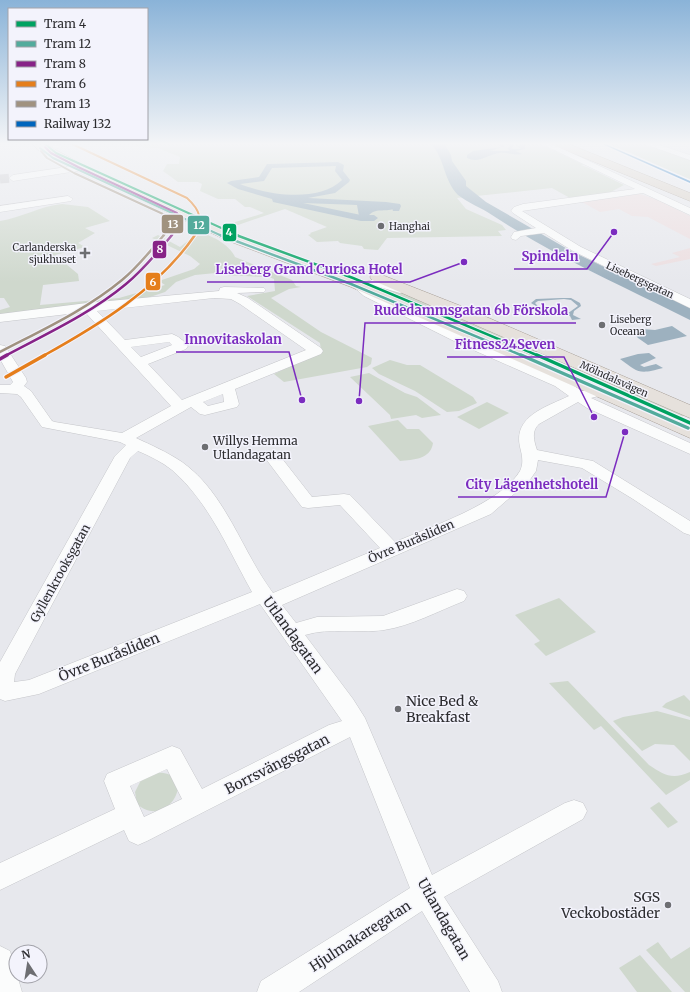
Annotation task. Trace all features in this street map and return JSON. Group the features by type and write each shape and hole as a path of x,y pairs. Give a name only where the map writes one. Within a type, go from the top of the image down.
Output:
{"highway":[{"path":"671,189 690,197"}],"main road":[{"path":"134,189 231,237 357,278"},
{"path":"141,189 224,225 299,250"},
{"name":"Mölndalsvägen","path":"357,278 428,298 688,424"},
{"name":"Mölndalsvägen","path":"357,278 486,345 688,424"}],"street":[{"path":"642,190 690,212"},
{"name":"Lisebergsgatan","path":"642,190 516,209 518,213 543,230 577,249 690,304"},
{"path":"0,209 68,199"},
{"path":"517,236 543,230"},
{"path":"179,297 180,291 187,287 260,290"},
{"name":"Gyllenkrooksgatan","path":"0,318 214,294 233,296 316,351 187,403 130,441 4,674 2,689 5,692 20,691"},
{"path":"87,308 175,402 187,403"},
{"path":"122,344 172,338 181,346 139,363"},
{"name":"Mölndalsvägen","path":"486,345 560,383 599,409 690,449"},
{"path":"0,349 19,378 20,382 8,389"},
{"name":"Utlandagatan","path":"8,389 26,394 47,424 130,441 160,454 177,466 192,480 211,504 266,599 345,705 357,725 426,893 487,992"},
{"path":"601,391 579,396 530,424 526,435 531,454 586,464 639,495 690,529"},
{"name":"Övre Buråsliden","path":"20,691 266,599 485,510 503,497 520,480 530,467 531,454"},
{"path":"274,459 308,503 344,499 391,549"},
{"path":"290,632 316,624 383,623 396,620 457,596"},
{"name":"Borrsvängsgatan","path":"197,804 172,756 116,781 138,832 197,804 337,732 357,725"},
{"name":"Hjulmakaregatan","path":"272,992 426,893 574,810"},
{"path":"0,877 130,814"},
{"path":"0,962 7,992"}],"shaded area":[{"path":"200,189 540,189 457,198 466,209 502,225 506,230 498,231 502,236 387,238 378,250 364,249 362,246 340,243 338,241 317,242 308,235 327,227 285,209 238,225 232,223 264,213 250,207 245,207 235,199 218,199 200,191"},
{"path":"554,189 616,189 609,193 570,198"},
{"path":"640,194 658,200 690,216 690,239 648,217 632,216 619,209 600,212 582,202"},
{"path":"62,204 88,207 110,221 85,228 95,233 78,243 85,247 55,255 78,274 79,281 43,285 40,305 119,298 165,285 159,281 194,269 200,264 190,256 152,238 158,235 180,247 198,233 209,235 225,244 235,257 292,280 296,286 301,287 289,289 271,298 321,332 372,358 371,364 367,367 284,382 274,374 321,351 320,343 247,296 275,291 274,279 269,277 221,275 216,273 195,275 176,282 165,292 141,300 0,316 0,310 10,307 4,298 0,298 0,221 46,207"},
{"path":"690,248 690,259 656,266 651,264 680,257 672,253"},
{"path":"380,286 387,286 686,414 679,419 676,419 374,289"},
{"path":"390,360 407,365 420,365 473,397 477,403 459,411 447,412 415,391 379,374 372,368"},
{"path":"369,373 405,393 417,397 441,415 422,418 416,415 391,419 390,415 350,377"},
{"path":"487,402 509,413 479,429 457,417"},
{"path":"398,420 407,429 419,429 433,443 429,452 421,458 400,461 368,426"},
{"path":"559,598 596,632 546,656 534,644 540,641 515,615"},
{"path":"568,681 649,765 664,774 673,776 690,772 690,780 666,795 601,726 594,730 549,683"},
{"path":"684,695 690,701 690,717 662,707 666,703"},
{"path":"657,711 690,720 690,761 674,745 655,744 642,751 613,721 623,717"},
{"path":"155,773 169,774 176,780 178,788 175,798 168,805 159,810 149,811 137,804 135,792 141,780"},
{"path":"659,802 678,822 668,828 650,808"},
{"path":"658,942 671,959 690,947 690,992 685,992 646,950"},
{"path":"640,955 672,992 637,992 619,968"}],"water":[{"path":"453,189 470,189 486,202 571,251 690,308 690,320 565,258 458,195"},
{"path":"348,203 389,205 395,208 375,211 369,215 372,217 359,216 357,205"},
{"path":"571,298 580,303 581,306 574,311 573,315 581,319 572,320 570,316 552,316 531,303 536,299"},
{"path":"672,326 687,336 648,345 638,338 629,328 655,330"},
{"path":"649,353 656,358 640,365 644,367 656,364 663,368 643,372 631,367 620,359 638,354"}],"waterway":[{"path":"246,189 277,198"},
{"path":"277,198 282,196 316,196 335,189"},
{"path":"277,198 286,200 386,204 397,206 396,209"},
{"path":"277,198 276,200 361,218 374,218"}],"tram line":[{"name":"13","path":"0,352 79,310 109,290 137,265 176,220 109,189"},
{"name":"12","path":"121,189 218,234 351,284 572,377 688,428"},
{"name":"8","path":"0,359 81,315 126,284 156,254 183,221 177,213 126,189"},
{"name":"4","path":"135,189 221,229 353,278 574,371 690,423"},
{"name":"6","path":"6,377 78,337 101,322 145,290 165,271 193,237 200,224 201,218 195,205 187,198 168,189"}],"place":[{"name":"Hanghai","path":"381,226"},
{"name":"Spindeln","path":"614,232"},
{"name":"Carlanderska sjukhuset","path":"85,253"},
{"name":"Liseberg Grand Curiosa Hotel","path":"464,262"},
{"name":"Liseberg Oceana","path":"602,325"},
{"name":"Innovitaskolan","path":"302,400"},
{"name":"Rudedammsgatan 6b Förskola","path":"359,401"},
{"name":"Fitness24Seven","path":"594,417"},
{"name":"City Lägenhetshotell","path":"625,432"},
{"name":"Willys Hemma Utlandagatan","path":"205,447"},
{"name":"Nice Bed & Breakfast","path":"398,709"},
{"name":"SGS Veckobostäder","path":"668,905"}]}
